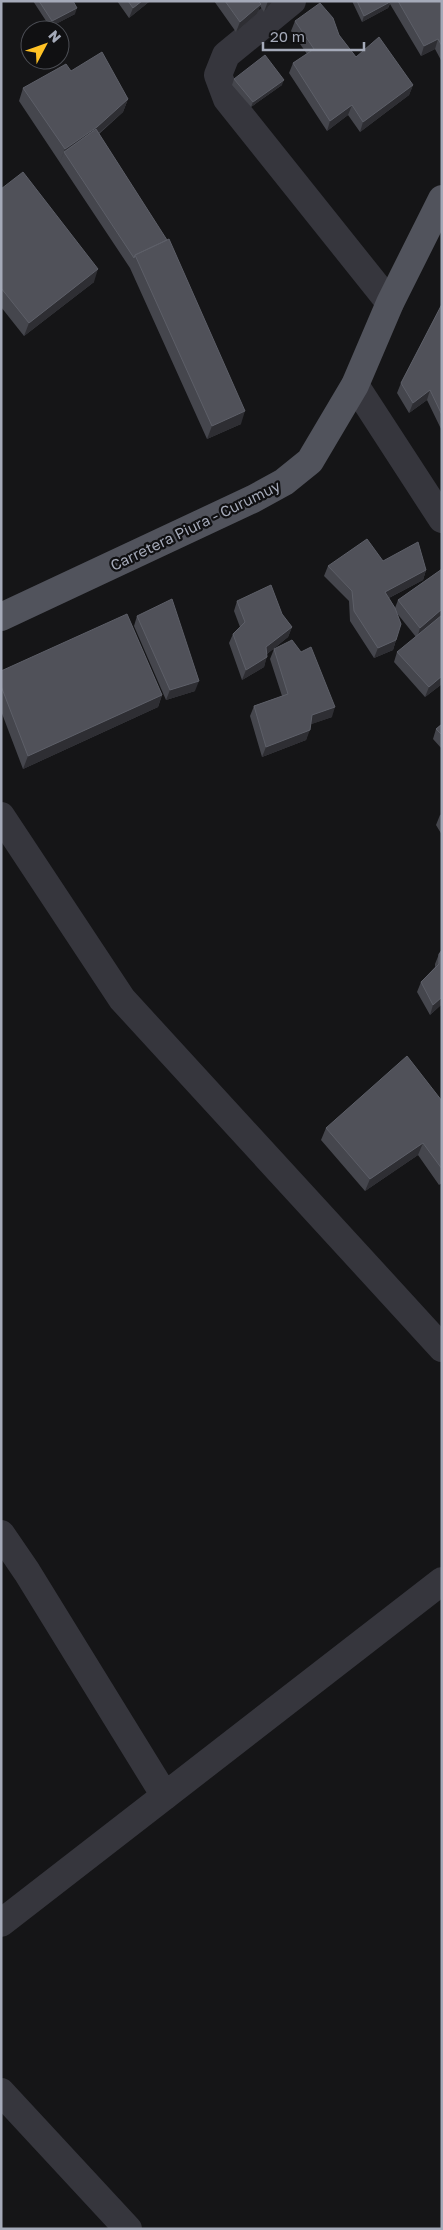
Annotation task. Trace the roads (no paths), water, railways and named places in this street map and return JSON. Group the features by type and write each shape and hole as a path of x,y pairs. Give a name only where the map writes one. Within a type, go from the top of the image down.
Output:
{"main road":[{"name":"Carretera Piura - Curumuy","path":"1,617 253,499 284,482 310,461 356,384 390,303 442,199"}],"street":[{"path":"292,1 226,55 218,75 227,100 390,303"},
{"path":"356,384 442,519"},
{"path":"1,816 122,999 442,1348"},
{"path":"1,1534 27,1572 165,1796"},
{"path":"1,1923 442,1581"},
{"path":"1,2092 128,2229"}]}
